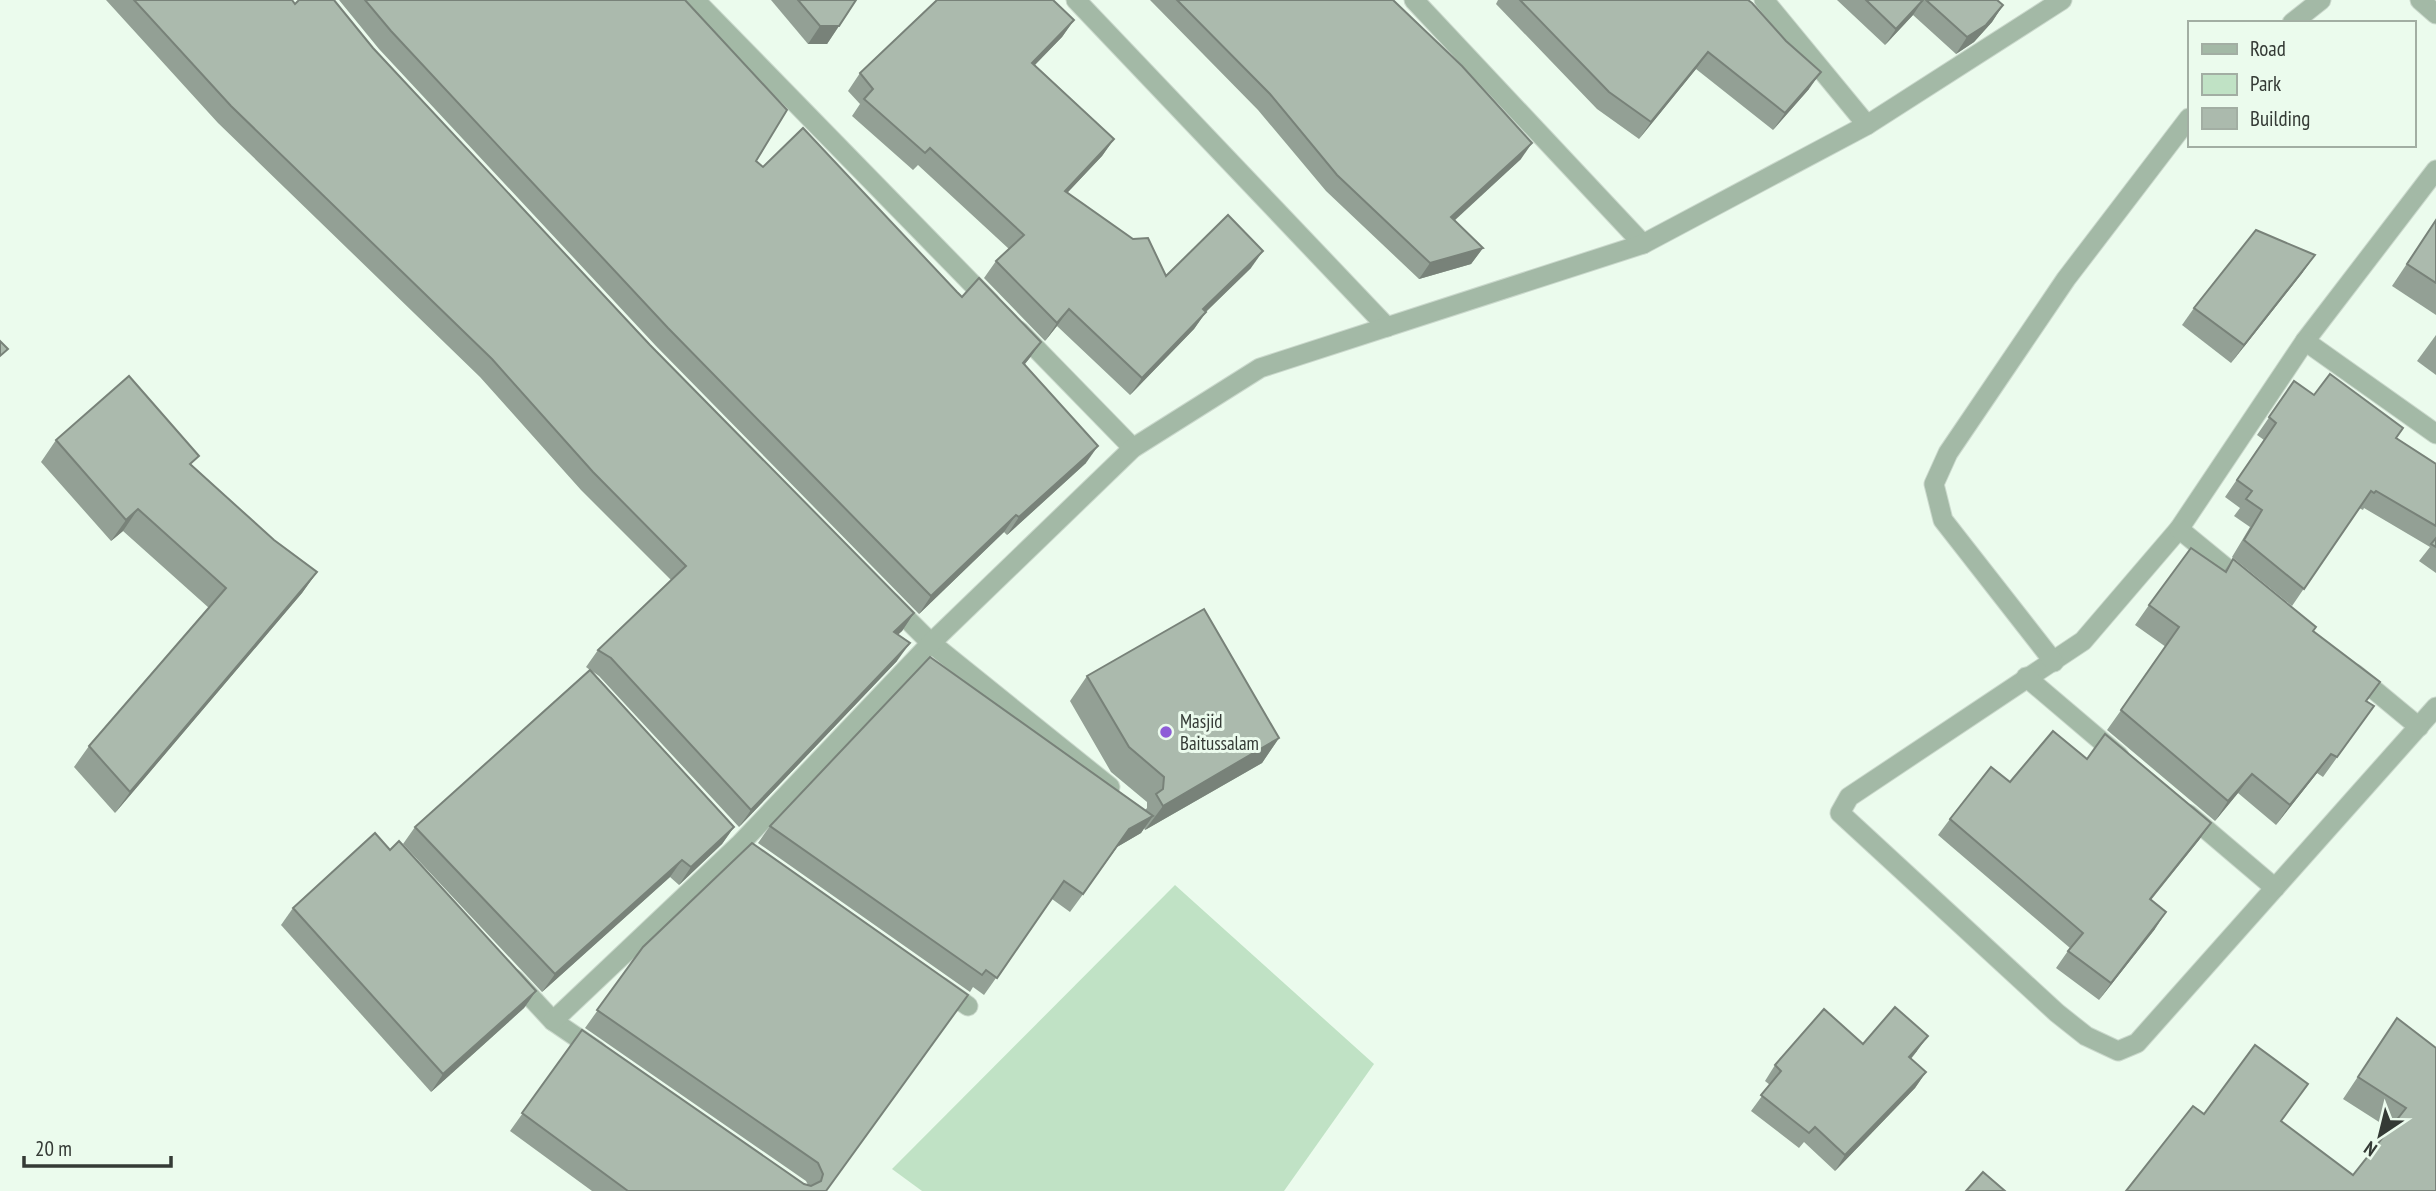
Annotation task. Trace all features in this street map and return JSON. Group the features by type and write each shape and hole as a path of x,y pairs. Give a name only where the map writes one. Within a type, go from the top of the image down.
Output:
{"street":[{"path":"695,0 1133,448"},
{"path":"1076,0 1387,327"},
{"path":"1414,0 1643,244"},
{"path":"1764,0 1867,125"},
{"path":"553,1020 739,844 931,643 1133,448 1260,368 1643,244 1867,125 2062,0"},
{"path":"2294,21 2320,0"},
{"path":"2420,0 2436,14"},
{"path":"2054,662 1943,520 1934,484 1948,453 2066,279 2188,119"},
{"path":"2436,170 2305,341 2179,529 2082,641 1849,797 1840,813 2057,1013 2105,1046 2118,1051 2137,1043 2436,706"},
{"path":"2305,341 2436,434"},
{"path":"2179,529 2263,598"},
{"path":"872,583 931,643 1125,799"},
{"path":"2336,658 2419,727"},
{"path":"2026,677 2130,765"},
{"path":"2171,800 2275,888"},
{"path":"499,962 553,1020 609,1059"},
{"path":"922,974 968,1006"}],"green space":[{"path":"1175,885 1374,1064 1284,1191 922,1191 892,1169"}],"building":[{"path":"134,0 292,0 295,4 299,0 334,0 373,48 650,345 914,613 894,632 910,643 751,810 611,658 598,650 686,566 593,472 492,359 231,106"},
{"path":"365,0 685,0 787,110 756,161 763,167 803,128 962,297 979,278 1041,342 1023,363 1098,446 1019,517 1016,515 931,596 668,328"},
{"path":"798,0 856,0 839,26 820,26"},
{"path":"937,0 1053,0 1074,20 1032,63 1114,139 1065,191 1133,239 1148,238 1166,276 1228,215 1263,251 1203,309 1206,312 1142,378 1069,309 1057,323 996,261 1024,235 930,148 925,153 864,99 873,89 860,73"},
{"path":"1177,0 1393,0 1462,66 1532,143 1451,217 1483,248 1430,263 1337,175 1270,94"},
{"path":"1520,0 1748,0 1786,41 1821,72 1785,113 1708,52 1651,122 1609,92"},
{"path":"1866,0 1923,0 1896,29"},
{"path":"1926,0 1997,0 2003,5 1986,25 1967,37"},
{"path":"2436,220 2436,283 2407,264"},
{"path":"2256,230 2315,255 2244,345 2194,308"},
{"path":"0,341 8,349 0,356"},
{"path":"2330,374 2403,428 2396,438 2436,464 2436,526 2376,491 2371,491 2304,589 2244,540 2262,510 2246,499 2252,491 2237,480 2276,423 2269,417 2294,381 2314,395"},
{"path":"129,376 199,456 190,464 274,540 317,572 130,792 89,746 226,588 138,509 126,520 56,440"},
{"path":"2191,548 2226,572 2233,559 2316,627 2313,631 2380,682 2366,701 2374,706 2337,757 2331,754 2290,805 2252,774 2228,801 2121,710 2179,627 2149,605"},
{"name":"Masjid Baitussalam","path":"1204,609 1279,738 1163,806 1156,794 1163,789 1164,777 1129,747 1087,676"},
{"path":"930,657 1153,816 1129,829 1083,894 1064,881 997,978 986,970 982,975 770,826"},
{"path":"590,670 734,827 691,867 682,860 555,974 415,827"},
{"path":"2053,731 2087,759 2105,734 2211,823 2150,899 2166,912 2111,983 2068,951 2083,933 1950,819 1991,767 2010,782"},
{"path":"375,833 390,850 399,841 536,991 443,1074 293,908"},
{"path":"752,843 968,995 826,1191 628,1191 522,1113 582,1030 804,1184 811,1186 821,1181 823,1174 818,1163 597,1010 643,947"},
{"path":"1895,1007 1928,1036 1909,1057 1926,1072 1845,1155 1815,1127 1809,1133 1761,1095 1781,1071 1775,1065 1824,1009 1863,1044"},
{"path":"2397,1018 2436,1048 2436,1191 2126,1191 2193,1106 2204,1114 2255,1045 2308,1084 2281,1121 2353,1175 2406,1108 2358,1077"},
{"path":"1983,1172 2005,1191 1966,1191"}],"place":[{"name":"Masjid Baitussalam","path":"1166,732"}]}
